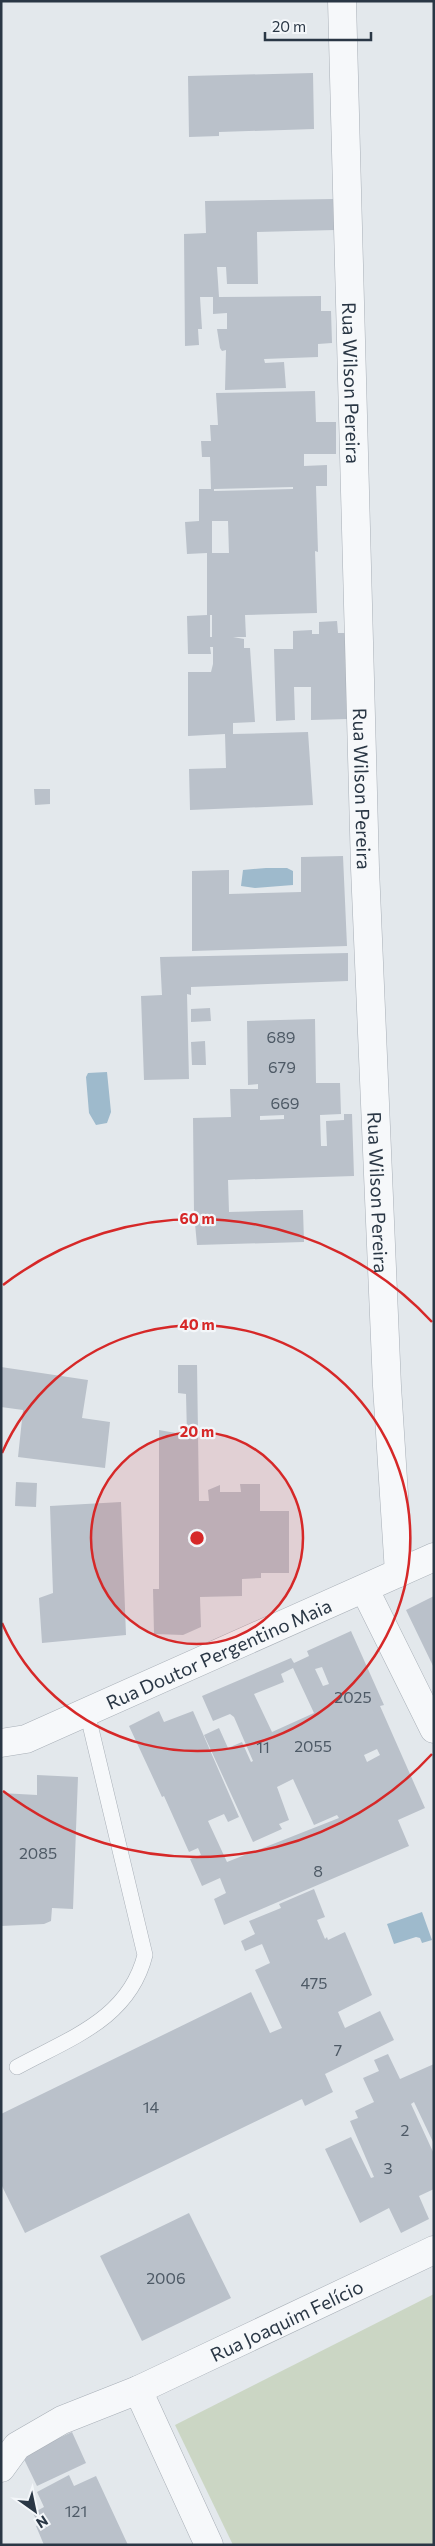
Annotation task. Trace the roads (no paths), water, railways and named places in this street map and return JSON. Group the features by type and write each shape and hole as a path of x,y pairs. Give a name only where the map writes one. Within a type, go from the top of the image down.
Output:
{"street":[{"name":"Rua Wilson Pereira","path":"342,1 365,868 387,1386 399,1573"},
{"name":"Rua Doutor Pergentino Maia","path":"1,1743 26,1739 365,1590 434,1557"},
{"path":"365,1590 434,1728"},
{"name":"Rua Joaquim Felício","path":"1,2468 17,2446 62,2420 138,2390 434,2250"},
{"path":"138,2390 209,2545"}],"lane":[{"path":"17,2067 100,2021 124,2001 140,1976 145,1955 87,1712"}],"water":[{"path":"287,868 293,871 293,885 255,888 241,886 243,870"},
{"path":"107,1072 111,1112 107,1123 96,1125 89,1113 86,1077 88,1073"},
{"path":"422,1912 432,1940 422,1943 420,1938 416,1937 394,1944 387,1924"}]}
